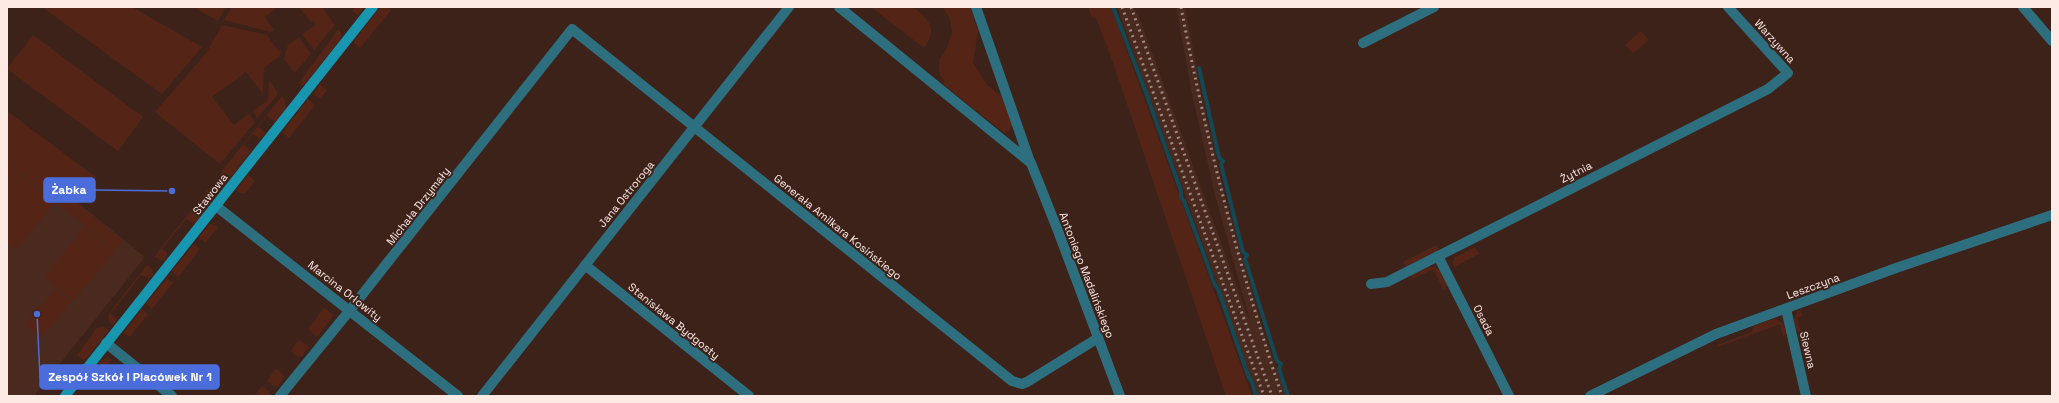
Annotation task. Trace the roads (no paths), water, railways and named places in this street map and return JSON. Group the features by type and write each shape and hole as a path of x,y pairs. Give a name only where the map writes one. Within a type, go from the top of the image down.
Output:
{"street":[{"name":"Stawowa","path":"65,396 373,7"},
{"name":"Jana Ostroroga","path":"482,396 790,7"},
{"name":"Antoniego Madalińskiego","path":"839,7 1031,163"},
{"name":"Antoniego Madalińskiego","path":"976,7 1031,163 1120,396"},
{"path":"1363,43 1434,7"},
{"name":"Warzywna","path":"1728,7 1788,73"},
{"path":"2022,7 2052,41"},
{"name":"Generała Amilkara Kosińskiego","path":"572,29 1012,381 1022,384 1027,382 1098,338"},
{"name":"Michała Drzymały","path":"280,396 350,310 572,29"},
{"name":"Żytnia","path":"1371,284 1387,282 1768,89 1788,73"},
{"name":"Marcina Orłowity","path":"216,206 458,396"},
{"name":"Leszczyna","path":"1590,396 1716,334 1896,268 2052,215"},
{"name":"Osada","path":"1438,256 1509,396"},
{"name":"Stanisława Bydgosty","path":"585,265 749,396"},
{"name":"Siewna","path":"1786,309 1806,396"},
{"path":"106,343 172,396"}],"waterway":[{"path":"1113,7 1145,90 1181,191 1181,197 1184,201 1215,285 1218,289 1256,396"},
{"path":"1199,68 1219,157 1223,161 1221,164 1243,252 1247,255 1245,259 1277,361 1281,364 1279,369 1288,396"}],"railway":[{"path":"1122,7 1264,396"},
{"path":"1131,7 1272,396"},
{"path":"1181,7 1201,105 1225,203 1266,348 1282,396"}],"place":[{"name":"Żabka","path":"172,191"},
{"name":"Zespół Szkół i Placówek Nr 1","path":"37,314"}]}
